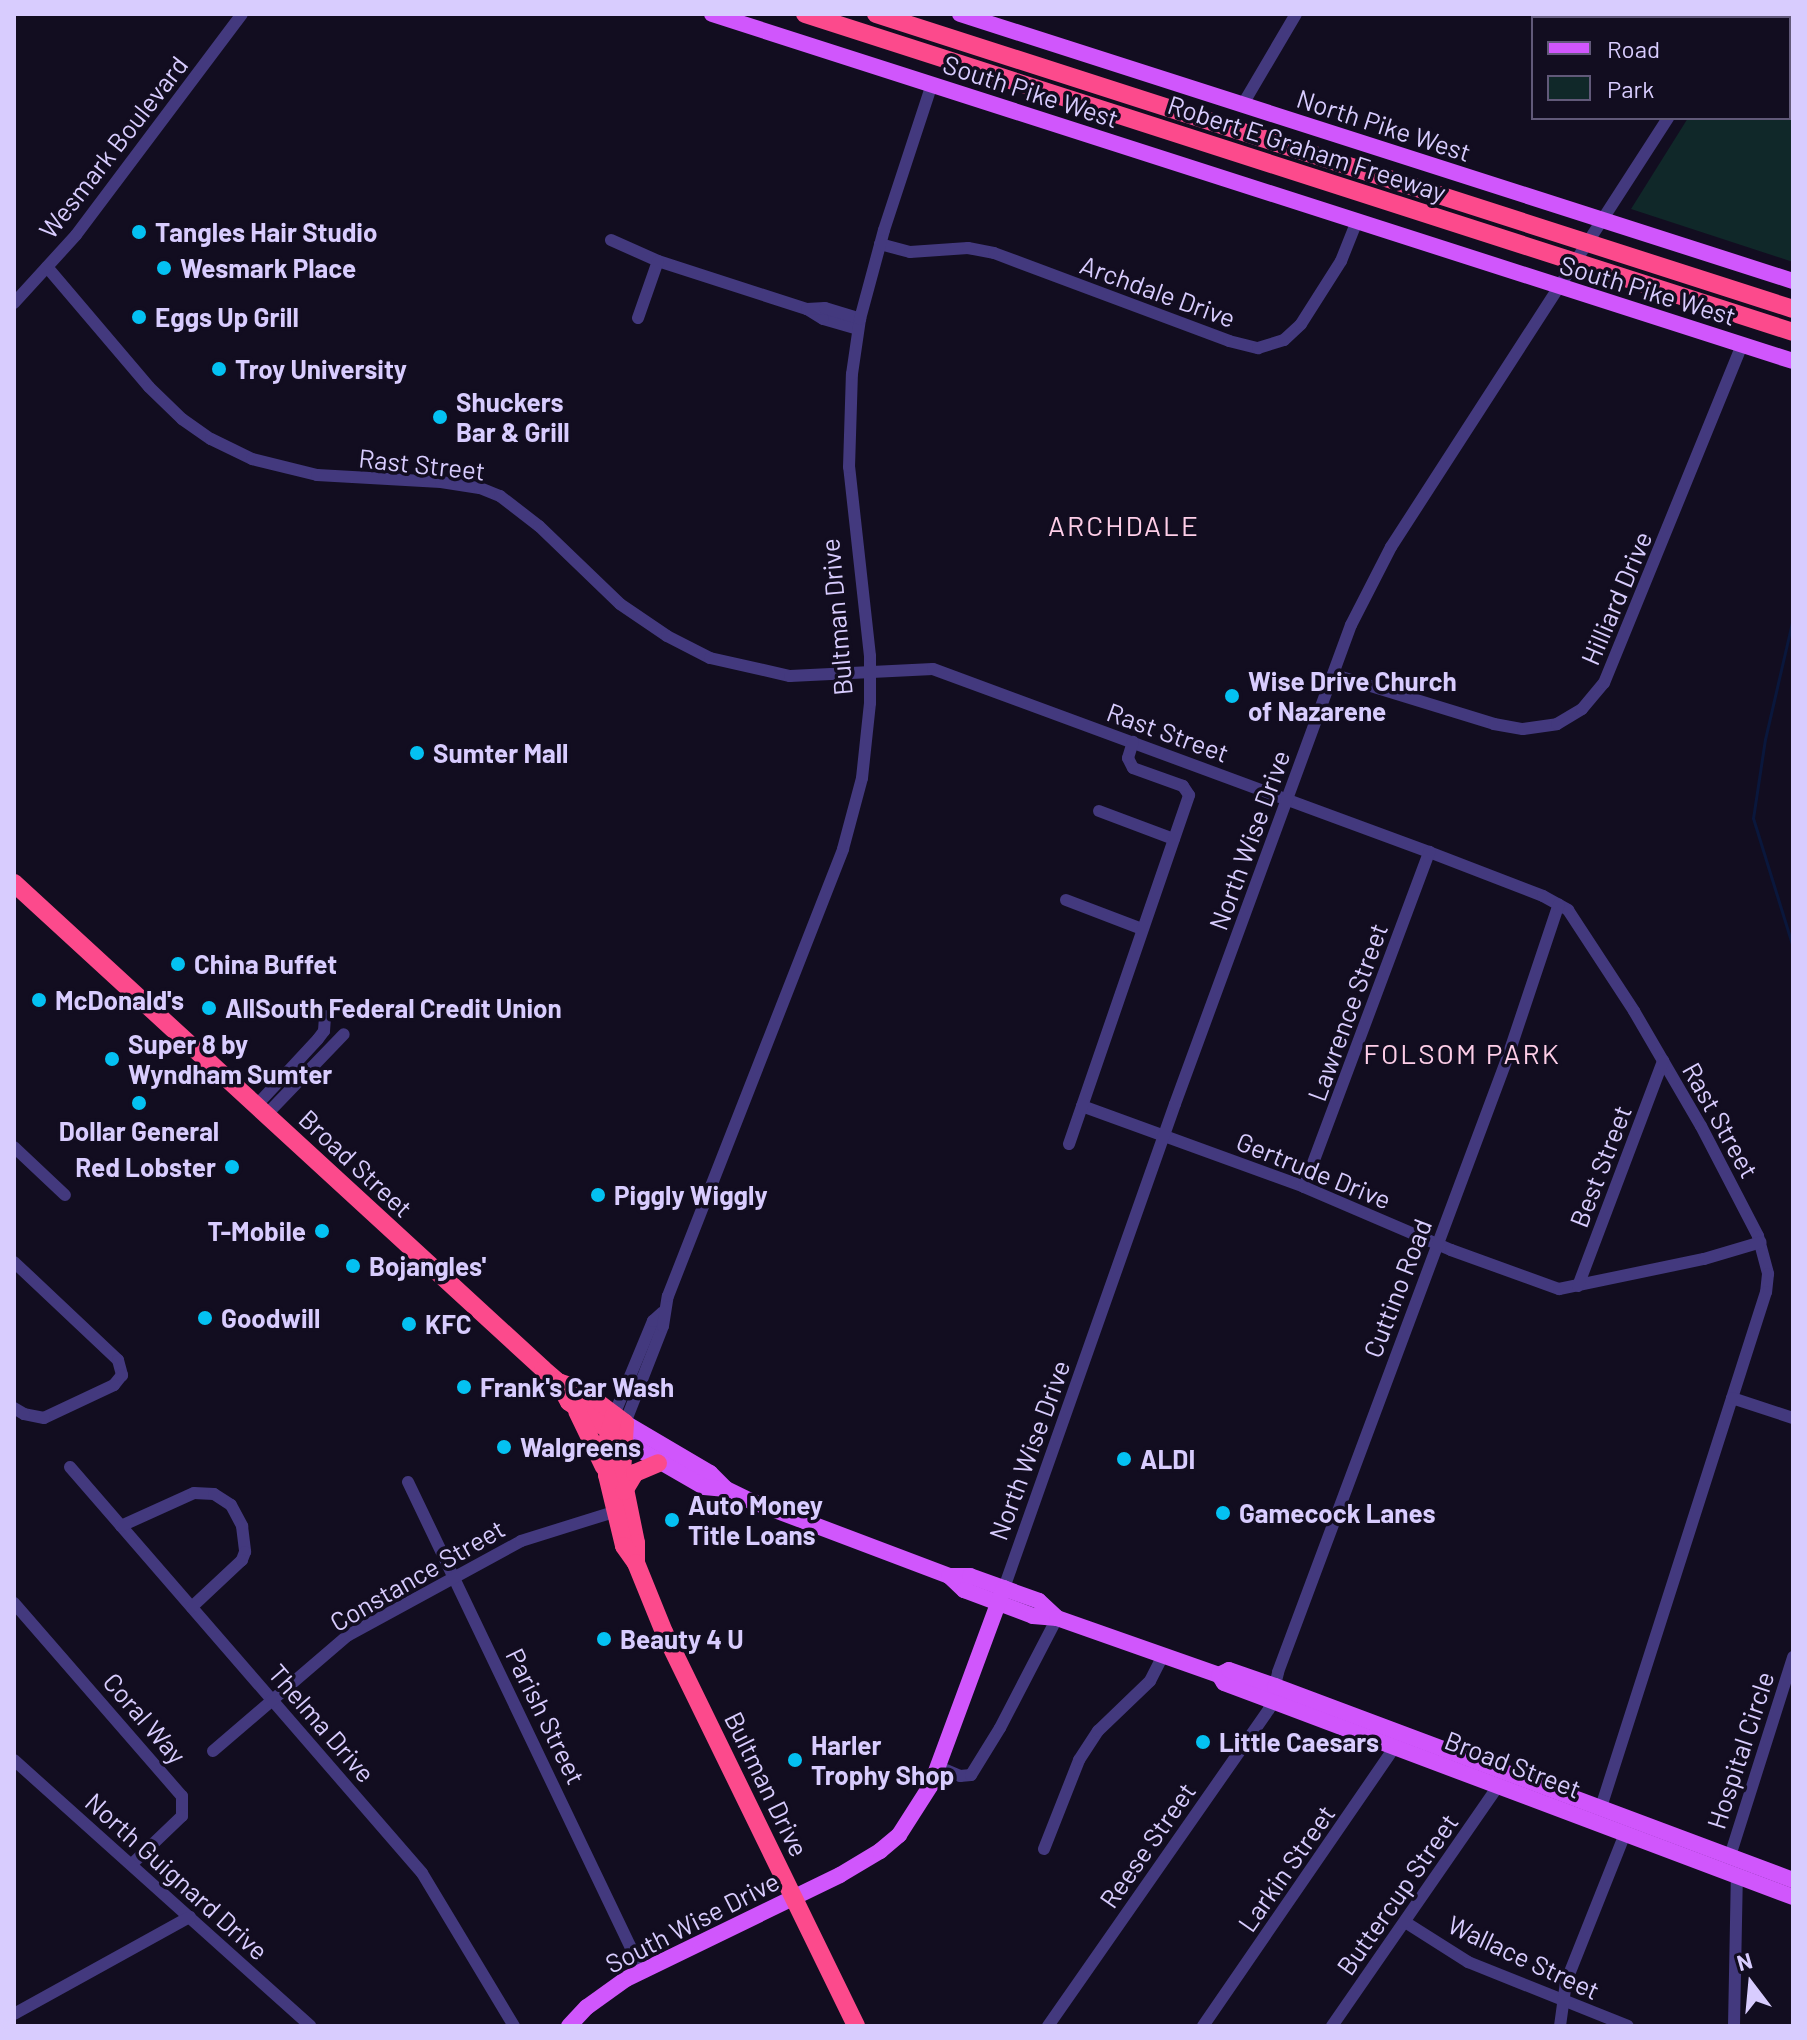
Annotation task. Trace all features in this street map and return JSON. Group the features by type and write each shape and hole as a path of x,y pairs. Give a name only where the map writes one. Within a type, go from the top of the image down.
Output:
{"highway":[{"name":"Robert E Graham Freeway","path":"805,14 1793,332"},
{"name":"Robert E Graham Freeway","path":"876,14 1793,309"},
{"name":"Broad Street","path":"14,883 558,1382 574,1405 618,1427"},
{"name":"Broad Street","path":"558,1382 581,1390 618,1427"},
{"path":"574,1405 607,1475"},
{"name":"Bultman Drive","path":"618,1427 607,1475 622,1503 636,1543 636,1563 664,1632 856,2026"},
{"name":"Bultman Drive","path":"618,1427 622,1503"},
{"path":"622,1503 635,1473 658,1463"}],"main road":[{"name":"South Pike West","path":"712,14 1793,361"},
{"name":"North Pike West","path":"960,14 1793,281"},
{"name":"Broad Street","path":"618,1427 710,1473 726,1489"},
{"name":"Broad Street","path":"618,1427 658,1463 704,1487 726,1489 949,1576 964,1590 1039,1601 1057,1618 1219,1675 1229,1670 1273,1694 1398,1740 1601,1807 1793,1880"},
{"name":"South Wise Drive","path":"569,2026 604,1993 642,1971 794,1898 856,1866 889,1844 920,1806 939,1767 1001,1596"},
{"name":"Broad Street","path":"1398,1740 1498,1786 1793,1897"}],"street":[{"name":"Wesmark Boulevard","path":"14,303 76,235 242,14"},
{"path":"1243,104 1296,14"},
{"name":"Bultman Drive","path":"618,1427 653,1321 663,1312 843,849 862,778 870,671 849,467 849,400 859,324 880,244 932,84"},
{"name":"North Wise Drive","path":"1001,1596 1164,1136 1351,625 1383,561 1667,120"},
{"name":"Archdale Drive","path":"880,244 910,252 968,248 994,253 1218,337 1258,348 1284,340 1301,324 1341,261 1357,221"},
{"path":"611,240 658,261 807,309 823,319 859,324"},
{"path":"638,318 658,261"},
{"name":"Rast Street","path":"47,267 149,387 182,419 231,449 252,459 317,475 480,488 513,505 620,604 693,651 773,674 819,676 933,669 1429,852 1559,904 1580,924 1663,1061 1761,1242 1768,1264 1766,1292 1601,1807"},
{"name":"Hilliard Drive","path":"1335,675 1494,724 1546,727 1575,715 1604,683 1742,344"},
{"path":"1069,1144 1188,800 1188,790 1133,768 1128,758 1133,742"},
{"path":"1099,811 1174,839"},
{"name":"Lawrence Street","path":"1304,1187 1429,852"},
{"path":"1066,900 1142,929"},
{"name":"Cuttino Road","path":"1273,1694 1507,1059 1559,904"},
{"path":"261,1111 324,1031 325,1016"},
{"path":"261,1111 344,1034"},
{"name":"Best Street","path":"1578,1286 1663,1061"},
{"name":"Gertrude Drive","path":"1082,1106 1304,1187 1437,1244 1559,1289 1704,1259 1761,1242"},
{"path":"14,1147 65,1195"},
{"path":"14,1262 118,1360 122,1375 114,1385 44,1418 24,1414 14,1408"},
{"path":"1732,1398 1793,1418"},
{"name":"Thelma Drive","path":"70,1467 437,1892 514,2026"},
{"name":"Parish Street","path":"408,1482 642,1971"},
{"path":"121,1526 194,1493 214,1494 231,1505 242,1526 245,1552 242,1560 192,1607"},
{"name":"Constance Street","path":"213,1751 347,1636 529,1537 622,1503"},
{"name":"Coral Way","path":"14,1603 182,1796 182,1816 132,1864"},
{"path":"939,1767 960,1776 971,1775 1057,1618"},
{"path":"1044,1849 1079,1760 1098,1731 1150,1681 1163,1656"},
{"name":"Hospital Circle","path":"1730,1856 1793,1657"},
{"name":"Reese Street","path":"1048,2026 1268,1711 1273,1694"},
{"name":"Larkin Street","path":"1203,2026 1398,1740"},
{"name":"North Guignard Drive","path":"14,1760 310,2026"},
{"name":"Buttercup Street","path":"1332,2026 1498,1786"},
{"path":"1560,2026 1566,1982 1625,1834"},
{"path":"1734,2026 1737,1876"},
{"path":"14,2014 190,1917"},
{"name":"Wallace Street","path":"1405,1922 1468,1962 1628,2026"}],"green space":[{"path":"1793,25 1793,262 1631,209 1687,120 1791,120"}],"waterway":[{"path":"1793,618 1765,739 1753,818 1793,947"}],"place":[{"name":"Tangles Hair Studio","path":"139,232"},
{"name":"Wesmark Place","path":"164,268"},
{"name":"Eggs Up Grill","path":"139,317"},
{"name":"Troy University","path":"219,369"},
{"name":"Shuckers Bar & Grill","path":"440,417"},
{"name":"Wise Drive Church of Nazarene","path":"1232,696"},
{"name":"Sumter Mall","path":"417,753"},
{"name":"China Buffet","path":"178,964"},
{"name":"McDonald's","path":"39,1000"},
{"name":"AllSouth Federal Credit Union","path":"209,1008"},
{"name":"Super 8 by Wyndham Sumter","path":"112,1059"},
{"name":"Dollar General","path":"139,1103"},
{"name":"Red Lobster","path":"232,1167"},
{"name":"Piggly Wiggly","path":"598,1195"},
{"name":"T-Mobile","path":"322,1231"},
{"name":"Bojangles'","path":"353,1266"},
{"name":"Goodwill","path":"205,1318"},
{"name":"KFC","path":"409,1324"},
{"name":"Frank's Car Wash","path":"464,1387"},
{"name":"Walgreens","path":"504,1447"},
{"name":"ALDI","path":"1124,1459"},
{"name":"Gamecock Lanes","path":"1223,1513"},
{"name":"Auto Money Title Loans","path":"672,1520"},
{"name":"Beauty 4 U","path":"604,1639"},
{"name":"Little Caesars","path":"1203,1742"},
{"name":"Harler Trophy Shop","path":"795,1760"}],"district":[{"name":"ARCHDALE","path":"1124,525"},
{"name":"FOLSOM PARK","path":"1462,1053"}]}
